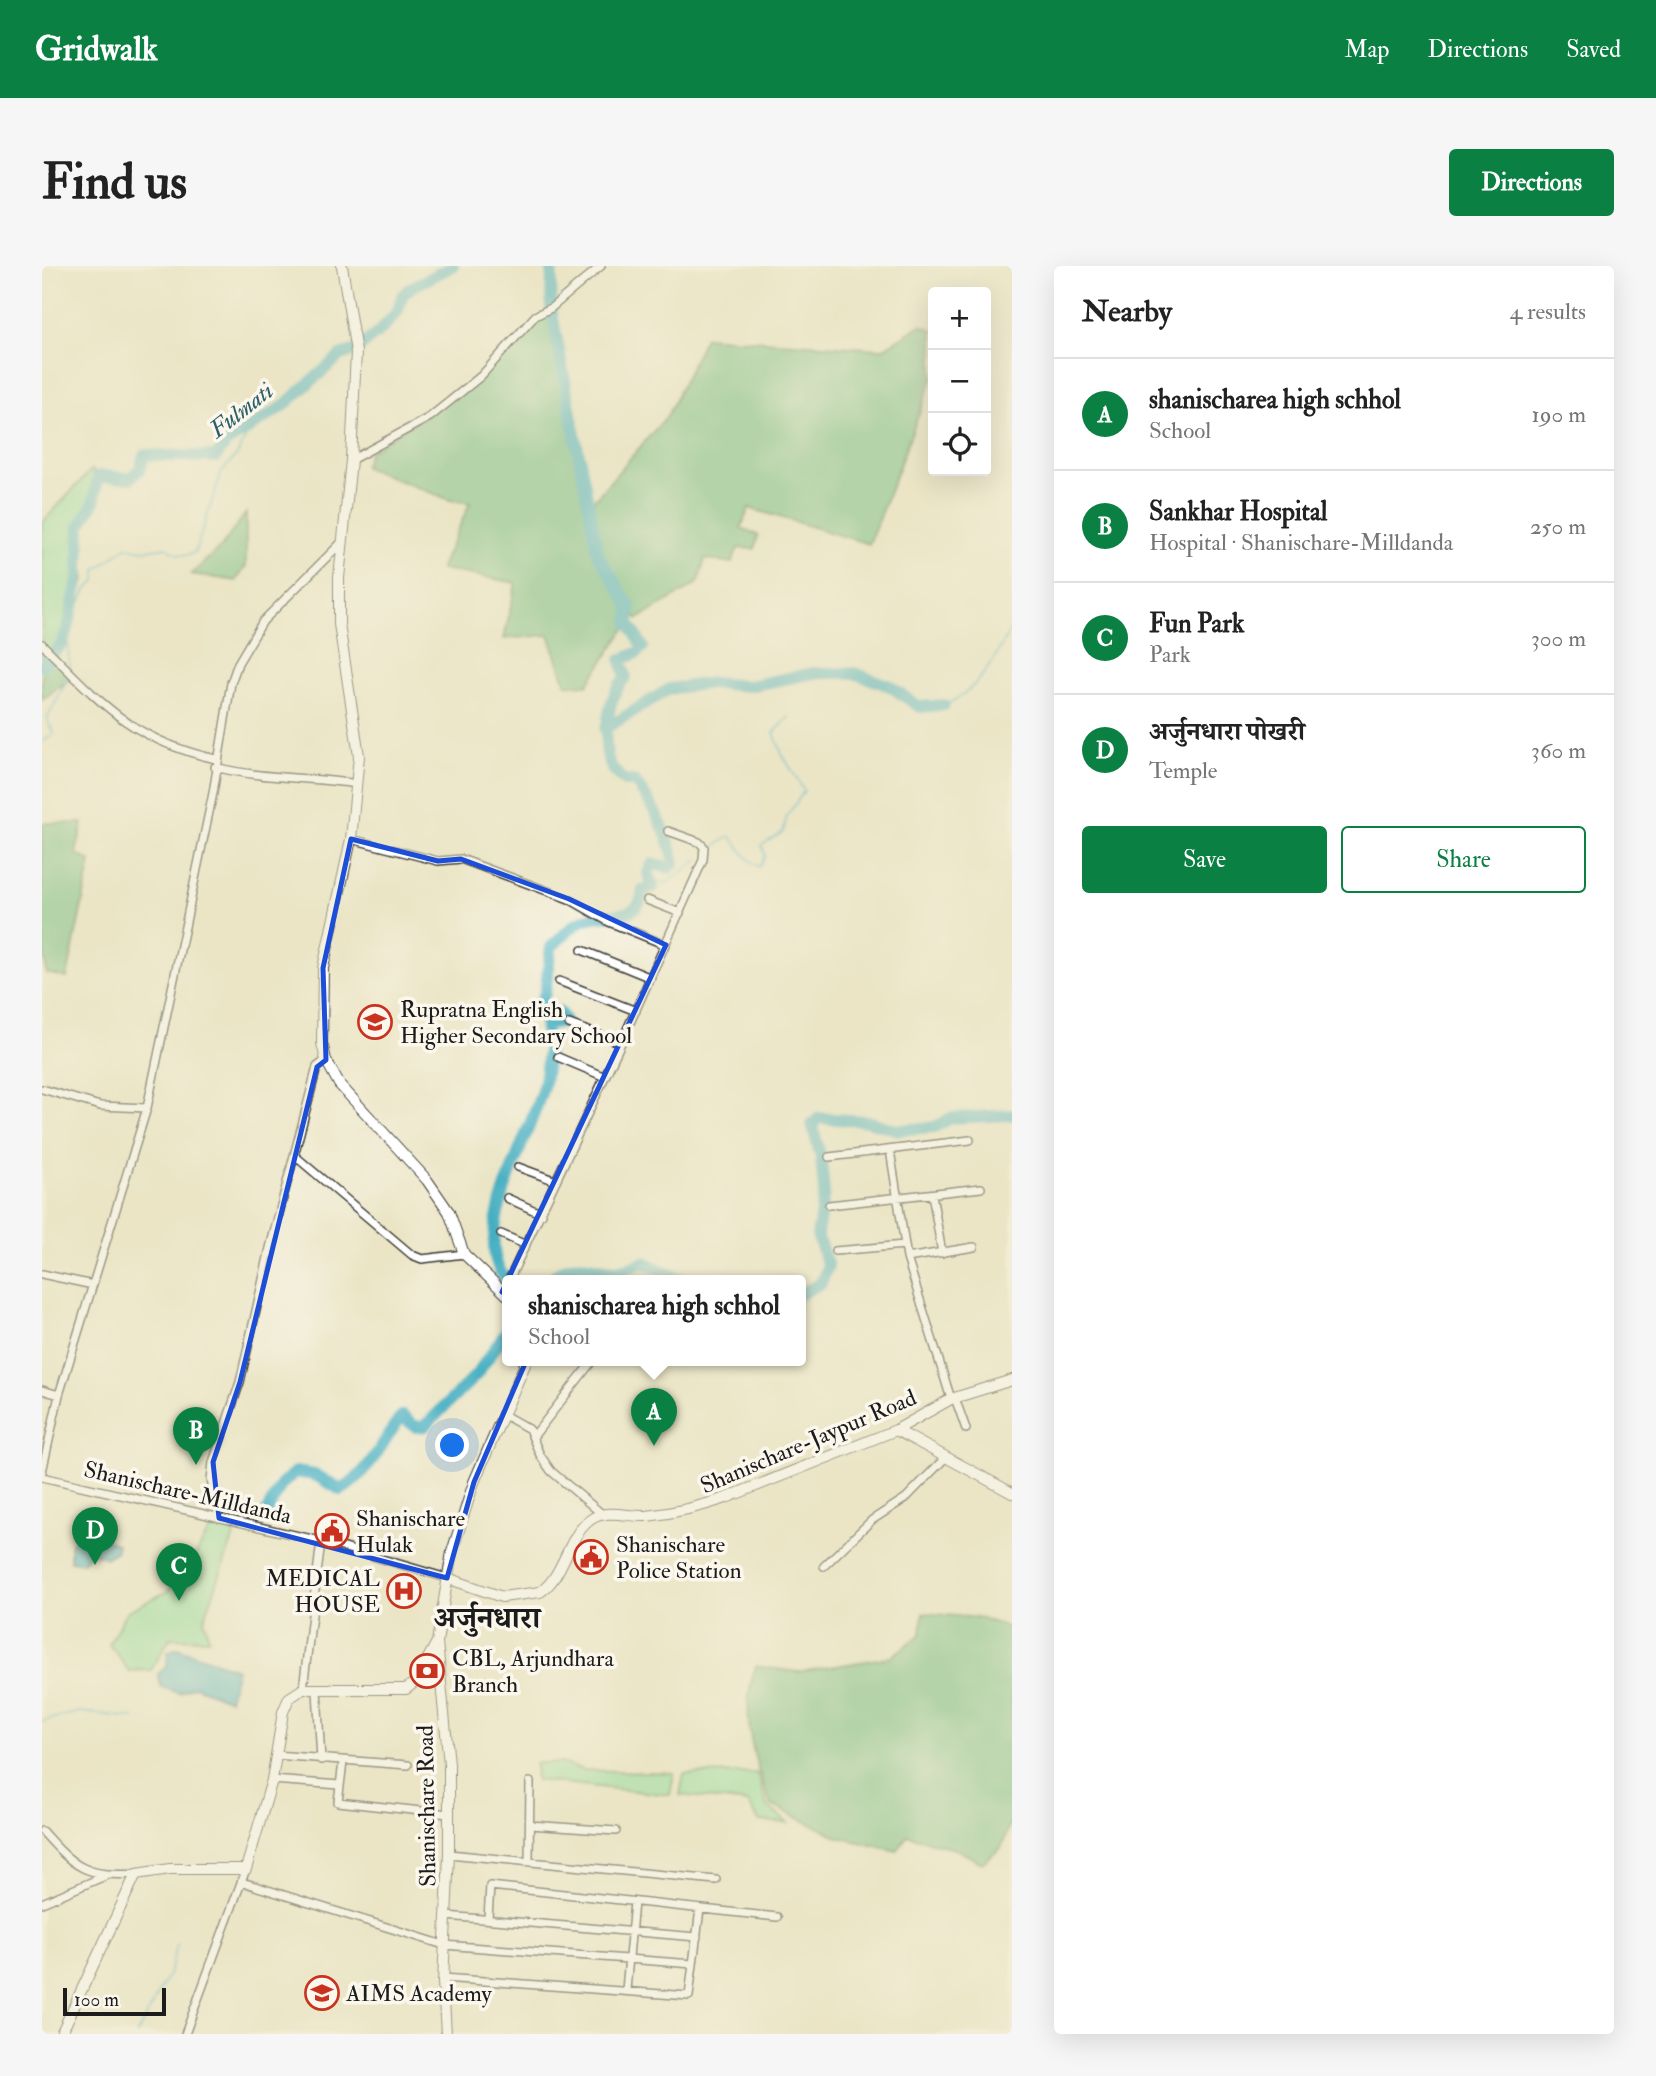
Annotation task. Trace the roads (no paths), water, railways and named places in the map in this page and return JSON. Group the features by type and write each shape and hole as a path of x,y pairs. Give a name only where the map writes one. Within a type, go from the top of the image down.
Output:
{"street":[{"path":"342,266 357,340 339,624 359,756 351,839 323,968 322,1043 326,1060 339,1084 427,1180 449,1212 464,1254 502,1281"},
{"path":"351,460 430,417 481,376 535,316 551,308 601,266"},
{"path":"42,1474 59,1395 147,1108 213,793 215,763 238,663 262,621 343,541"},
{"path":"42,644 116,717 146,736 246,775 307,777 357,784"},
{"path":"512,1275 636,1011 703,860 704,847 699,842 668,831"},
{"path":"351,839 438,861 461,859 569,899 609,922 666,944"},
{"path":"648,900 680,913"},
{"path":"582,950 651,978"},
{"path":"559,981 636,1011"},
{"path":"569,1024 621,1043"},
{"path":"558,1057 605,1077"},
{"path":"219,1518 211,1480 213,1462 240,1382 270,1248 317,1067 326,1060"},
{"path":"42,1089 100,1106 147,1108"},
{"path":"830,1157 970,1140"},
{"path":"890,1150 907,1258 953,1398 966,1429"},
{"path":"295,1156 412,1255 422,1259 464,1254"},
{"path":"518,1167 556,1181"},
{"path":"829,1205 981,1188"},
{"path":"932,1195 942,1253"},
{"path":"507,1198 542,1214"},
{"path":"500,1234 526,1245"},
{"path":"835,1251 905,1245"},
{"path":"907,1258 974,1247"},
{"path":"42,1275 93,1285"},
{"name":"Shanischare Road","path":"446,2034 443,1978 449,1854 449,1764 437,1642 452,1552 474,1482 525,1366"},
{"path":"533,1437 588,1366"},
{"name":"Shanischare-Jaypur Road","path":"603,1514 645,1516 700,1507 896,1430 953,1398 1012,1380"},
{"path":"42,1390 59,1395"},
{"path":"447,1578 502,1597 540,1592 582,1528 603,1514 551,1471 524,1425 505,1415"},
{"path":"896,1430 1012,1493"},
{"path":"824,1566 872,1520 906,1498 945,1458"},
{"name":"Shanischare-Milldanda","path":"42,1474 321,1541 447,1578"},
{"path":"303,1689 321,1541"},
{"path":"185,2034 246,1870 272,1780 283,1712 289,1698 303,1689 407,1689 415,1682 437,1642"},
{"path":"317,1690 321,1760"},
{"path":"275,1755 408,1765"},
{"path":"343,1762 338,1802 449,1814"},
{"path":"272,1780 340,1785"},
{"path":"529,1860 530,1782"},
{"path":"530,1825 617,1831"},
{"path":"42,1831 86,1872 105,1876 170,1869 246,1870"},
{"path":"449,1854 716,1880"},
{"path":"61,2034 136,1874"},
{"path":"42,1903 105,1876"},
{"path":"242,1882 444,1945 694,1964"},
{"path":"488,1919 490,1886 777,1917"},
{"path":"626,1990 634,1902"},
{"path":"443,1978 689,1996 700,1909"},
{"path":"446,1916 697,1937"}],"water":[{"path":"91,1535 117,1544 117,1551 106,1558 92,1553 82,1563 70,1561 70,1545 74,1539"},
{"path":"177,1648 237,1669 229,1700 195,1686 179,1693 161,1687 158,1674 167,1666 168,1652"}],"waterway":[{"name":"Fulmati","path":"42,666 62,644 68,629 79,575 80,526 94,503 98,476 130,478 140,469 144,455 216,457 226,443 282,407 340,356 357,349 379,332 398,311 402,296 410,288 453,266"},
{"path":"505,1275 497,1263 494,1240 498,1213 544,1082 548,1045 545,1024 560,1023 564,1019 559,1012 547,1016 541,1013 539,1005 545,993 551,947 581,921 629,912 641,900 643,890 653,887 648,873 652,864 669,868 674,863 659,819 646,798 634,781 624,781 614,771 607,755 606,731 611,706 626,677 621,660 637,653 643,647 629,623 630,607 598,554 551,308 552,266"},
{"path":"71,667 66,633 86,590 96,581 96,570 126,547 144,550 167,547 184,555 195,552 222,471 237,455 250,429"},
{"path":"944,705 967,692 976,683 992,662 1012,627"},
{"path":"605,729 669,689 711,683 749,686 814,673 854,673 890,686 919,707 944,705"},
{"path":"42,742 54,734 47,719 69,676"},
{"path":"706,852 730,836 759,867 765,856 762,845 783,832 787,816 804,791 782,754 774,733 789,717"},
{"path":"650,880 665,884 700,859"},
{"path":"806,1291 821,1283 828,1266 817,1235 824,1193 821,1158 812,1124 819,1118 867,1121 898,1130 935,1127 951,1118 1012,1115"},
{"path":"555,1275 575,1265 617,1270 644,1262 671,1275"},
{"path":"263,1519 281,1485 295,1472 315,1475 341,1490 351,1483 368,1466 402,1416 416,1427 425,1426 476,1375 502,1338"},
{"path":"42,1721 80,1712 134,1718"},
{"path":"137,2034 170,1971 177,1944"}],"place":[{"name":"Rupratna English Higher Secondary School","path":"375,1022"},
{"name":"shanischarea high schhol","path":"654,1446"},
{"name":"Sankhar Hospital","path":"196,1465"},
{"name":"Shanischare Hulak","path":"332,1531"},
{"name":"Shanischare Police Station","path":"591,1557"},
{"name":"अर्जुनधारा पोखरी","path":"95,1565"},
{"name":"MEDICAL HOUSE","path":"404,1591"},
{"name":"Fun Park","path":"179,1601"},
{"name":"CBL, Arjundhara Branch","path":"427,1671"},
{"name":"AIMS Academy","path":"322,1993"}],"district":[{"name":"अर्जुनधारा","path":"487,1618"}]}
